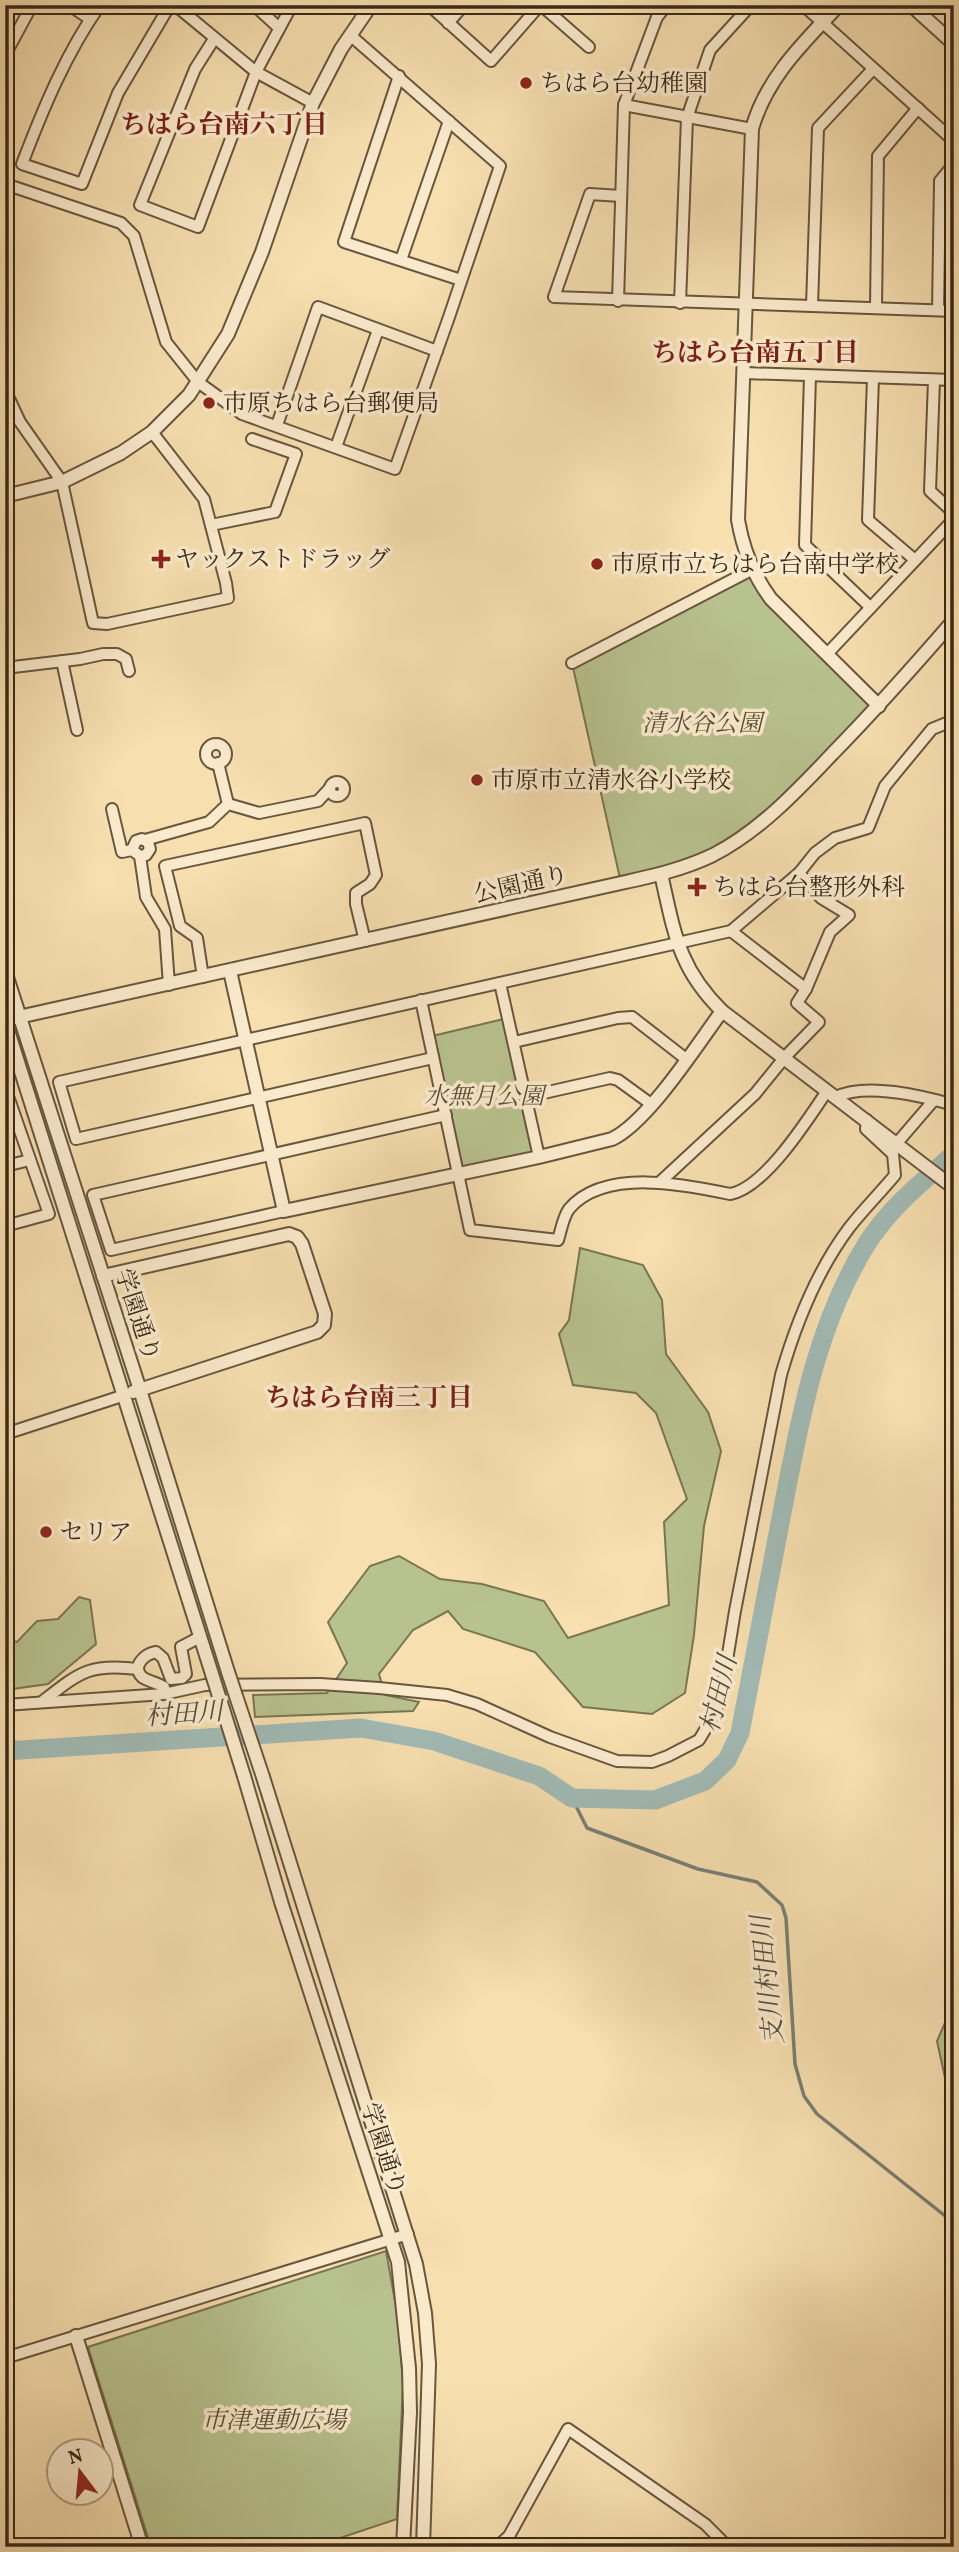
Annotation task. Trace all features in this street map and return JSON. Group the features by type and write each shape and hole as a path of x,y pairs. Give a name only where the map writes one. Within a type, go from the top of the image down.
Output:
{"street":[{"path":"5,55 32,5"},
{"path":"69,5 90,19"},
{"path":"100,5 90,19 40,118 22,164 82,184 118,93 172,5 256,72 313,103"},
{"path":"254,5 278,27"},
{"path":"214,39 195,69 140,205 198,228 256,72 292,5"},
{"path":"5,496 62,482 110,459 152,432 170,416 198,382 233,322 262,252 313,103 350,35 371,5"},
{"path":"429,5 491,61 540,5 589,47"},
{"path":"448,23 464,5"},
{"path":"618,301 624,105 657,17 667,5"},
{"path":"680,303 687,118 710,50 751,5"},
{"path":"803,5 954,141"},
{"path":"839,5 775,78 757,111 752,129 738,520 746,554 771,599 879,706"},
{"path":"911,5 954,44"},
{"path":"5,194 8,185 121,222 134,236 166,342 198,382 242,414 395,469 500,166 350,35"},
{"path":"812,306 818,128 873,69"},
{"path":"399,76 344,242 461,280"},
{"path":"624,105 752,129"},
{"path":"876,308 878,156 918,108"},
{"path":"401,260 449,121"},
{"path":"938,310 940,181 954,164"},
{"path":"621,196 590,194 554,298 954,311"},
{"path":"276,425 318,307 438,351"},
{"path":"336,447 378,330"},
{"path":"744,373 954,380"},
{"path":"810,376 805,545 870,607"},
{"path":"873,378 868,520 915,560"},
{"path":"934,380 930,491 954,513"},
{"path":"5,390 20,422 62,482 93,623 107,625 228,598 204,499 152,432"},
{"path":"211,525 275,512 296,454 252,439"},
{"path":"827,654 954,519"},
{"path":"572,663 753,569"},
{"name":"公園通り","path":"5,1021 661,874 715,854 744,836 805,783 879,706 954,620"},
{"path":"5,668 117,654 126,659 129,671"},
{"path":"62,661 77,730"},
{"path":"433,1058 76,1139 59,1082 731,931 799,873 815,853 835,838 868,828 885,786 932,729 954,720"},
{"path":"218,763 228,804"},
{"path":"228,804 259,813 317,801 330,788"},
{"path":"112,809 122,852 136,853 149,852 149,845 145,840 209,822 228,804"},
{"path":"203,977 197,938 180,926 165,866 365,823 377,871 370,884 356,893 365,941"},
{"path":"136,853 146,897 165,929 169,985"},
{"path":"659,1183 755,1094 785,1057 819,1022 797,1003 806,989 830,932 849,915 821,898 799,873"},
{"path":"661,874 684,962 698,984 722,1011 954,1188"},
{"path":"731,931 806,989"},
{"name":"学園通り","path":"5,971 141,1390 228,1672 408,2234 425,2314 429,2364 423,2547"},
{"path":"230,971 284,1211"},
{"path":"500,983 539,1157"},
{"path":"421,1000 470,1230 558,1240 570,1209 599,1188 617,1184 681,1184 730,1194 738,1192 792,1143 832,1094 872,1089 954,1105"},
{"path":"446,1115 93,1195 111,1250 594,1145 622,1135 640,1119 722,1011"},
{"path":"514,1042 632,1017 686,1059"},
{"name":"学園通り","path":"5,1021 125,1395 282,1905 398,2262 409,2368 410,2412 403,2547"},
{"path":"526,1097 610,1078 618,1080 651,1104"},
{"path":"5,1100 9,1099 49,1214 5,1226"},
{"path":"897,1143 934,1100"},
{"path":"5,1704 164,1694 205,1685 320,1684 447,1695 477,1704 550,1737 617,1761 652,1762 685,1749 699,1740 721,1697 734,1611 781,1375 791,1339 821,1273 848,1229 895,1175 892,1154 866,1129 867,1120"},
{"path":"5,1166 30,1160"},
{"path":"5,1434 317,1332 324,1325 325,1314 302,1244 297,1237 289,1234 103,1276"},
{"path":"164,1694 164,1687 142,1677 138,1669 141,1660 148,1653 156,1652 163,1658 171,1679 182,1678 186,1674 181,1647 200,1637"},
{"path":"43,1702 78,1674 108,1666 138,1669"},
{"path":"5,2358 408,2234"},
{"path":"76,2336 142,2547"},
{"path":"497,2547 509,2536 568,2428 705,2524 728,2547"}],"green space":[{"name":"清水谷公園","path":"753,569 771,599 879,706 805,783 715,854 621,883 572,663"},
{"name":"水無月公園","path":"508,1018 539,1157 459,1174 428,1037"},
{"path":"580,1248 643,1265 662,1300 666,1354 708,1412 721,1451 704,1526 694,1635 685,1693 652,1714 583,1707 535,1652 463,1629 448,1611 413,1630 379,1674 385,1695 419,1702 413,1711 255,1717 253,1695 327,1693 347,1663 328,1622 370,1566 399,1556 440,1579 482,1584 544,1601 568,1638 669,1605 664,1522 687,1499 656,1413 636,1393 573,1385 559,1334 569,1320"},
{"path":"79,1597 90,1600 96,1644 48,1684 5,1690 5,1639 17,1642 37,1621 58,1619"},
{"path":"954,2014 954,2119 937,2041 948,2016"},
{"name":"市津運動広場","path":"386,2251 398,2318 403,2384 397,2519 313,2547 151,2547 88,2347"}],"waterway":[{"name":"村田川","path":"5,1751 361,1728 434,1741 539,1776 572,1798 655,1800 705,1781 727,1760 740,1733 802,1412 821,1343 834,1309 866,1245 885,1219 954,1154"},
{"name":"支川村田川","path":"572,1798 587,1828 698,1869 757,1882 782,1905 786,1918 795,2064 804,2096 817,2114 954,2223"}],"place":[{"name":"ちはら台幼稚園","path":"526,83"},
{"name":"市原ちはら台郵便局","path":"209,403"},
{"name":"ヤックストドラッグ","path":"161,559"},
{"name":"市原市立ちはら台南中学校","path":"597,564"},
{"name":"市原市立清水谷小学校","path":"477,780"},
{"name":"ちはら台整形外科","path":"697,887"},
{"name":"セリア","path":"46,1532"}],"district":[{"name":"ちはら台南六丁目","path":"224,124"},
{"name":"ちはら台南五丁目","path":"755,352"},
{"name":"ちはら台南三丁目","path":"369,1397"}]}
